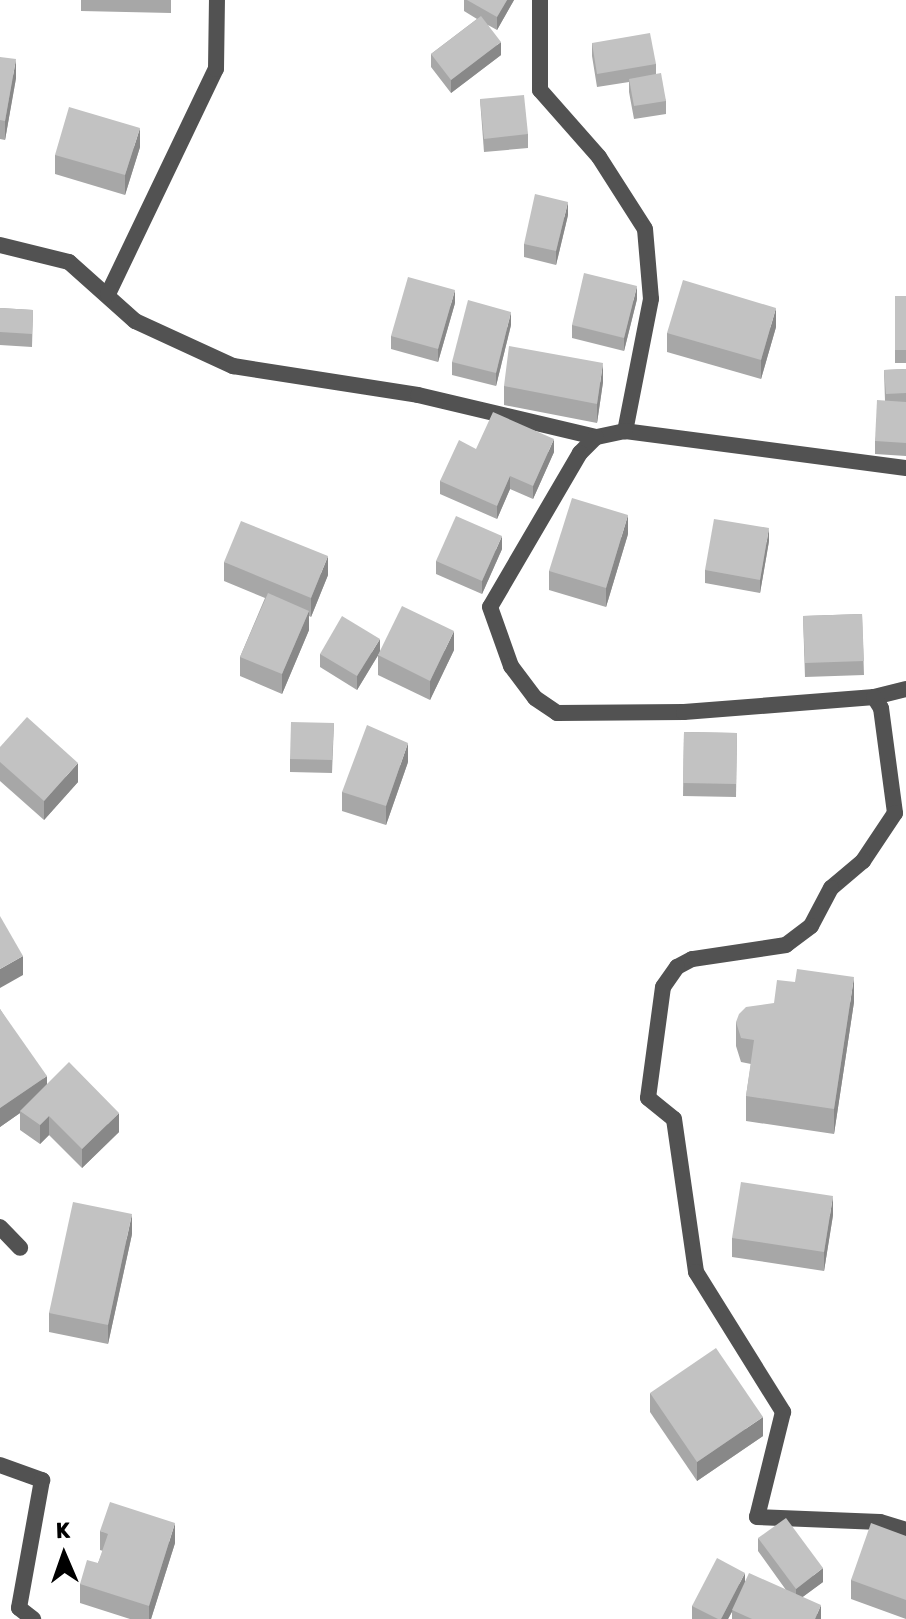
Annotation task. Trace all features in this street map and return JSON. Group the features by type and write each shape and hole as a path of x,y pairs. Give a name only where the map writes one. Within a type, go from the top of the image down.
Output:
{"street":[{"path":"108,294 216,69 217,0"},
{"path":"540,0 540,90 599,157 645,229 651,299 625,431"},
{"path":"0,245 69,262 135,321 233,366 418,395 596,437 625,431 906,468"},
{"path":"596,437 580,453 490,607 511,666 535,698 557,713 684,712 874,697 906,689"},
{"path":"874,697 881,708 895,813 863,861 831,888 811,926 786,945 707,956 677,967 663,987 648,1098 674,1119 696,1272 783,1412 757,1517 880,1522 906,1530"},
{"path":"0,1227 20,1248"},
{"path":"0,1465 42,1480 19,1608 33,1619"}],"building":[{"path":"467,0 507,0 497,17"},
{"path":"481,16 501,42 451,80 431,54"},
{"path":"650,33 656,64 597,74 592,43"},
{"path":"0,57 16,59 5,121 0,120"},
{"path":"661,73 666,101 634,106 629,79"},
{"path":"524,95 528,134 484,139 480,99"},
{"path":"69,107 140,128 125,175 55,155"},
{"path":"535,194 568,202 556,251 524,244"},
{"path":"584,273 637,286 624,338 572,325"},
{"path":"408,277 455,290 438,349 391,336"},
{"path":"683,280 776,308 761,360 667,333"},
{"path":"895,296 906,296 906,350 895,350"},
{"path":"468,300 511,312 496,373 452,362"},
{"path":"0,308 33,310 32,334 0,332"},
{"path":"509,346 603,363 597,404 504,386"},
{"path":"906,369 906,393 886,394 884,370"},
{"path":"877,400 906,402 906,443 875,441"},
{"path":"493,412 554,439 533,486 510,476 497,506 440,481 459,440 476,449"},
{"path":"572,498 628,515 606,588 549,571"},
{"path":"456,516 502,536 482,581 436,561"},
{"path":"714,519 769,528 760,580 705,570"},
{"path":"241,521 328,556 311,598 224,562"},
{"path":"268,593 309,611 282,674 240,657"},
{"path":"402,606 454,631 430,681 378,655"},
{"path":"862,614 864,661 805,663 803,616"},
{"path":"342,616 380,639 357,676 320,654"},
{"path":"27,717 78,763 44,801 0,762 0,747"},
{"path":"291,722 334,723 332,760 290,759"},
{"path":"367,725 408,743 386,806 342,792"},
{"path":"684,732 737,733 736,784 683,783"},
{"path":"0,916 23,956 0,969"},
{"path":"797,969 854,977 834,1109 746,1096 754,1040 741,1038 736,1022 739,1014 746,1007 774,1003 777,980 795,982"},
{"path":"0,1009 47,1076 0,1108"},
{"path":"69,1062 119,1113 82,1149 49,1116 40,1125 20,1111"},
{"path":"741,1182 833,1196 824,1252 732,1238"},
{"path":"73,1202 132,1214 108,1325 49,1313"},
{"path":"716,1348 763,1417 697,1462 650,1393"},
{"path":"110,1502 175,1523 149,1606 80,1584 87,1560 98,1563 108,1534 100,1531"},
{"path":"786,1518 823,1568 796,1589 758,1538"},
{"path":"871,1523 906,1536 906,1600 851,1580"},
{"path":"717,1558 745,1573 721,1619 692,1606"},
{"path":"749,1573 821,1605 815,1619 752,1619 732,1610"}]}
